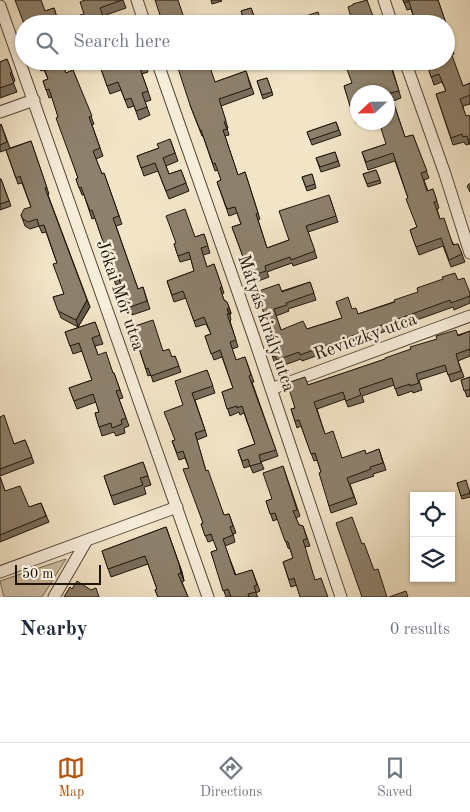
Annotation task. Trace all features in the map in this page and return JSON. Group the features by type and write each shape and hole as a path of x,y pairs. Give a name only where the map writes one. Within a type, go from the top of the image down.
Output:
{"street":[{"path":"137,0 142,15"},
{"path":"384,0 389,15"},
{"name":"Jókai Mór utca","path":"0,6 15,47"},
{"name":"Jókai Mór utca","path":"23,70 208,597"},
{"name":"Mátyás király utca","path":"160,70 272,389 342,597"},
{"path":"408,70 445,174 470,253"},
{"path":"0,112 34,100"},
{"name":"Reviczky utca","path":"272,389 470,316"},
{"path":"0,572 177,507"},
{"path":"54,597 87,540"}],"shaded area":[{"path":"66,559 42,597 4,597 0,581"}],"building":[{"path":"15,0 41,0 45,11 54,8 56,15 21,15"},
{"path":"85,0 122,0 100,8 103,15 80,15 84,14 80,2"},
{"path":"155,0 178,0 183,15 160,15"},
{"path":"367,0 373,15 350,15 348,7"},
{"path":"403,0 438,0 443,15 413,15 409,1 404,3"},
{"path":"251,8 254,15 242,15 241,11"},
{"path":"7,59 14,83 0,88 0,62"},
{"path":"455,64 463,86 470,83 470,95 460,99 466,116 469,115 470,118 470,145 467,136 463,137 462,134 451,138 436,94 446,91 439,74 431,77 429,70 455,70"},
{"path":"45,70 65,70 66,73 73,70 92,116 89,117 100,148 93,151 102,174 104,173 119,216 113,218 138,289 143,287 147,301 130,307 129,305 124,307 120,295 124,294 118,276 113,278 108,265 111,264 92,210 90,211 81,187 79,188 76,179 78,178 56,118 58,117 49,89 46,90 43,81 48,79"},
{"path":"101,70 140,70 148,91 142,93 147,107 136,111 131,98 125,100 118,82 107,86"},
{"path":"179,70 211,70 215,82 246,71 251,88 219,99 226,121 224,122 227,129 223,130 238,175 245,172 267,248 289,240 279,211 329,195 336,216 306,226 315,251 291,260 290,257 265,266 266,271 250,276 232,227 241,224 235,207 227,209 217,182 221,180 215,163 213,164"},
{"path":"347,70 392,70 399,91 395,92 395,85 350,85 350,106 344,86 352,83"},
{"path":"267,78 272,92 262,95 257,81"},
{"path":"395,108 405,137 413,135 427,171 421,173 427,191 433,189 437,201 434,202 440,219 444,218 453,245 458,244 462,254 449,260 441,238 416,247 410,230 417,227 406,199 408,198 393,153 366,162 362,152 386,144 382,130 395,130"},
{"path":"336,122 339,130 310,140 307,132"},
{"path":"0,125 7,142 0,145"},
{"path":"170,139 175,153 163,158 169,174 181,170 186,183 166,191 155,163 141,168 137,156 159,148 157,144"},
{"path":"31,141 47,188 45,188 87,300 76,320 58,311 53,297 64,294 53,264 57,263 44,225 39,226 37,219 28,222 21,215 24,209 31,207 20,176 16,178 6,150"},
{"path":"335,152 338,161 320,167 316,158"},
{"path":"376,170 380,180 367,184 363,174"},
{"path":"312,174 315,184 306,187 302,177"},
{"path":"0,179 9,201 0,204"},
{"path":"185,209 195,237 204,234 208,246 201,248 207,267 214,264 222,287 220,288 224,300 229,307 227,309 229,314 227,314 236,340 230,342 236,360 245,357 251,375 249,376 276,450 259,455 261,463 250,466 248,459 242,461 238,450 255,444 242,406 227,409 222,392 233,388 220,350 211,354 205,336 211,334 204,317 194,321 183,291 172,295 167,281 194,271 189,252 178,256 174,244 176,243 166,216"},
{"path":"455,273 458,280 464,278 470,296 451,303 450,300 300,355 299,352 277,360 275,356 273,357 262,326 268,324 256,292 279,284 282,292 310,282 314,293 274,309 281,330 303,321 307,329 342,318 336,302 348,297 352,309 356,308 358,314 395,302 394,300 418,292 417,288"},
{"path":"153,320 163,351 169,349 172,357 175,356 179,366 151,376 148,368 146,369 132,327"},
{"path":"95,322 100,335 92,338 98,355 106,352 120,390 116,391 126,418 121,420 122,424 112,428 111,423 99,427 95,413 99,412 93,394 74,401 69,388 92,380 79,343 70,346 65,332"},
{"path":"456,330 458,336 470,331 470,349 456,354 461,371 448,375 445,365 416,374 419,383 410,386 410,384 395,389 392,378 359,389 361,395 346,401 343,392 314,402 325,434 333,431 342,458 365,450 366,454 379,449 383,463 347,478 354,497 329,506 315,453 311,454 299,420 295,421 291,409 295,408 287,383 305,377 308,385 385,359 411,349 410,347 437,339 436,336"},
{"path":"207,370 213,386 192,393 205,430 195,433 206,471 208,470 224,515 229,514 233,526 230,527 233,535 223,539 235,575 252,570 257,585 254,586 256,592 248,594 249,597 231,597 228,589 223,591 211,552 217,550 211,534 205,536 201,524 203,523 183,469 189,468 183,451 177,453 172,441 175,440 164,412 183,405 175,381"},
{"path":"470,377 470,389 464,391 461,380"},
{"path":"4,415 14,444 25,440 32,457 0,469 0,417"},
{"path":"143,462 148,476 140,478 143,485 111,496 104,476"},
{"path":"283,466 297,510 293,511 299,525 303,526 307,539 303,540 315,580 321,578 328,597 300,597 294,578 289,580 283,562 293,558 275,513 270,514 266,501 272,499 263,473"},
{"path":"0,477 5,491 20,486 29,507 41,503 46,516 0,535"},
{"path":"466,480 470,493 461,496 457,483"},
{"path":"352,517 374,570 378,569 387,597 362,597 336,523"},
{"path":"166,527 179,564 181,573 178,574 188,597 158,597 145,556 108,569 102,551"},
{"path":"77,581 91,590 96,588 99,597 64,597 70,587 72,589"},
{"path":"406,591 408,597 389,597"}]}
